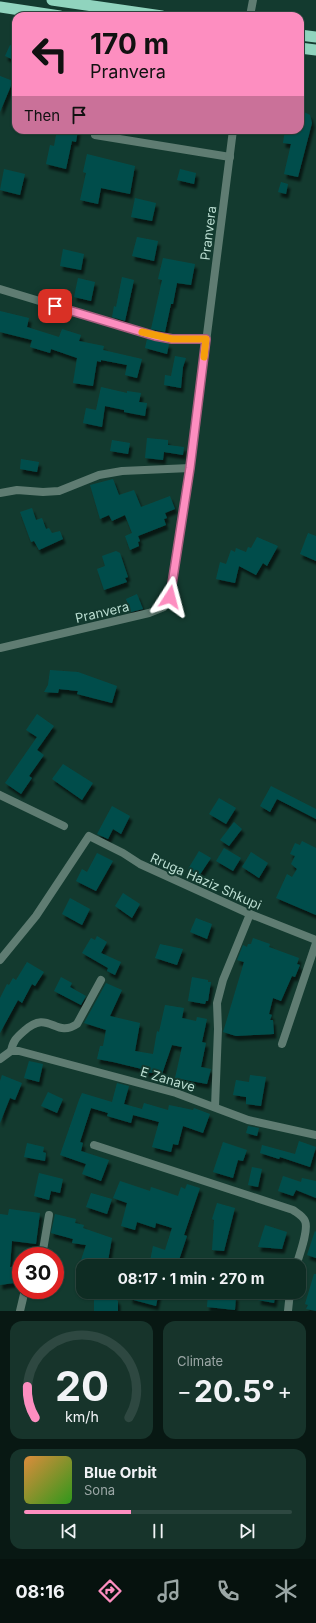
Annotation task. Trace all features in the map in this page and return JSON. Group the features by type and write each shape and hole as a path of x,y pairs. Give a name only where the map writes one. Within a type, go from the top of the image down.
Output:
{"highway":[{"path":"52,0 103,4 142,12"},
{"path":"0,7 33,12"},
{"path":"304,36 316,37"},
{"path":"304,48 316,50"}],"street":[{"path":"251,12 253,0"},
{"name":"Pranvera","path":"0,648 149,613 164,607 170,597 190,468 233,134"},
{"path":"94,135 230,157"},
{"path":"0,289 155,336 172,339 206,339"},
{"path":"0,493 16,490 43,492 59,491 99,475 122,471 190,468"},
{"path":"0,795 64,826"},
{"name":"Rruga Haziz Shkupi","path":"0,960 36,916 89,836 123,853 140,864 250,914 316,940"},
{"path":"215,1107 218,1030 217,1003 223,980 250,914"},
{"path":"282,1044 316,944"},
{"path":"0,1059 11,1051 13,1041 32,1023 43,1022 65,1029 71,1028 77,1024 101,980"},
{"name":"E Zanave","path":"11,1051 19,1050 116,1076 176,1093 248,1120 316,1135"},
{"path":"94,1145 293,1210 300,1215 305,1222 305,1231 298,1259"},
{"path":"44,1247 49,1215"},
{"path":"20,1311 23,1299"},
{"path":"288,1311 289,1299"}],"building":[{"path":"10,45 12,46 12,59 5,56"},
{"path":"0,76 12,81 12,83 0,112"},
{"path":"304,112 310,115 312,123 298,177 284,174 291,144 283,143 284,134 304,134"},
{"path":"56,134 77,134 76,142 72,141 66,169 46,164 50,145 54,146"},
{"path":"87,154 135,166 130,194 101,188 98,204 80,200 86,173 83,172"},
{"path":"4,169 25,174 20,195 0,190"},
{"path":"180,169 196,173 194,184 177,180"},
{"path":"281,182 288,184 286,194 278,192"},
{"path":"135,198 156,203 152,221 131,217"},
{"path":"137,237 158,241 154,261 132,256"},
{"path":"63,249 84,254 81,270 60,266"},
{"path":"163,258 195,264 191,285 177,283 165,332 151,329 162,280 158,279"},
{"path":"122,277 134,280 125,321 112,317 114,306 116,307"},
{"path":"78,278 95,282 91,301 74,297"},
{"path":"0,311 29,318 27,327 59,337 62,329 81,335 79,341 104,346 103,350 142,359 137,378 125,375 127,365 101,360 101,362 97,361 93,386 73,383 77,358 51,349 50,353 30,347 32,340 0,332"},
{"path":"147,339 169,344 167,354 145,348"},
{"path":"175,356 186,358 183,367 181,388 164,385 165,375 171,376"},
{"path":"101,387 127,393 127,391 141,393 139,402 147,403 145,416 124,412 124,410 105,406 102,427 83,423 86,408 96,410"},
{"path":"147,438 168,440 168,445 184,447 183,455 164,452 163,460 145,458"},
{"path":"112,440 130,443 128,454 110,451"},
{"path":"21,459 39,462 37,472 20,469"},
{"path":"113,479 119,495 134,490 141,507 170,496 175,509 165,513 167,518 164,519 166,525 138,536 140,541 138,542 139,546 130,550 125,536 132,533 125,515 112,521 109,515 100,519 90,485"},
{"path":"32,508 36,520 42,518 46,529 49,528 52,533 60,531 63,539 39,550 34,541 31,542 20,512"},
{"path":"308,533 316,536 316,561 300,554"},
{"path":"257,537 278,546 267,566 263,563 256,575 239,566 235,583 216,579 220,562 226,564 231,550 235,552 236,548 246,552 248,547 251,548"},
{"path":"116,551 120,553 128,577 125,578 127,582 104,590 97,569 105,566 102,556"},
{"path":"137,594 143,609 131,612 126,599"},
{"path":"50,670 78,672 117,686 112,703 77,694 78,691 59,689 58,693 44,692 48,685"},
{"path":"37,714 54,726 37,750 44,755 29,776 32,778 21,794 5,783 37,737 26,730"},
{"path":"63,764 93,783 82,800 52,779"},
{"path":"271,786 316,809 316,819 277,799 270,812 260,806"},
{"path":"219,798 236,808 226,824 209,814"},
{"path":"112,806 130,816 121,834 113,829 108,839 97,834"},
{"path":"234,822 242,829 229,846 220,840"},
{"path":"302,841 316,848 316,915 276,898 287,874 292,877 297,869 291,864 295,856 290,854 295,843 300,845"},
{"path":"224,848 241,858 233,871 216,861"},
{"path":"199,851 211,858 199,876 188,869"},
{"path":"251,852 268,863 259,878 242,867"},
{"path":"97,853 113,861 96,891 76,881 82,869 87,872"},
{"path":"123,893 140,904 132,918 115,906"},
{"path":"70,898 90,909 82,925 62,914"},
{"path":"196,918 212,924 207,939 190,932"},
{"path":"97,936 107,942 101,953 121,962 115,975 107,971 108,968 82,953 91,938 95,940"},
{"path":"253,938 270,944 269,947 299,958 297,964 300,965 295,977 292,976 281,1001 273,998 269,1014 272,1015 270,1020 273,1020 274,1034 236,1036 223,1032 244,962 237,960 243,945 247,947 248,944 251,944"},
{"path":"160,944 183,949 177,965 155,958"},
{"path":"27,962 44,972 35,986 32,984 22,1003 18,1000 0,1033 0,998 7,984 9,985 13,978 16,980"},
{"path":"61,977 72,983 70,987 86,996 81,1005 54,991"},
{"path":"192,977 211,982 208,1001 206,1001 205,1004 188,1001"},
{"path":"106,983 122,990 110,1016 140,1023 135,1051 153,1054 157,1031 159,1032 165,1005 184,1008 182,1018 196,1021 197,1017 207,1019 202,1042 206,1043 201,1067 211,1069 207,1084 175,1078 182,1047 172,1045 162,1074 145,1072 146,1070 97,1059 100,1046 103,1046 106,1030 84,1023"},
{"path":"29,1061 43,1064 39,1082 24,1078"},
{"path":"2,1075 22,1083 15,1100 10,1098 0,1123 0,1081"},
{"path":"250,1075 266,1077 261,1106 246,1104 246,1097 233,1095 236,1080 249,1082"},
{"path":"117,1083 129,1086 124,1104 142,1109 144,1103 168,1110 169,1105 193,1110 194,1108 210,1114 203,1133 183,1126 178,1145 173,1144 171,1152 152,1147 159,1122 133,1115 131,1123 107,1116 108,1113 91,1108 80,1142 83,1143 81,1151 109,1160 101,1181 82,1174 86,1164 60,1155 79,1100 82,1093 112,1102"},
{"path":"48,1092 63,1099 57,1113 41,1106"},
{"path":"248,1126 259,1128 257,1136 246,1133"},
{"path":"299,1141 316,1147 310,1167 280,1157 279,1159 260,1153 262,1145 295,1154"},
{"path":"223,1142 247,1150 243,1161 238,1160 233,1178 213,1172"},
{"path":"27,1143 44,1147 43,1152 46,1153 45,1161 24,1157"},
{"path":"252,1167 262,1169 258,1187 248,1185"},
{"path":"39,1173 63,1179 60,1193 51,1191 49,1200 34,1196"},
{"path":"283,1176 301,1182 302,1178 316,1181 316,1198 296,1190 293,1196 278,1191"},
{"path":"120,1181 150,1191 151,1187 178,1196 181,1187 185,1189 187,1184 200,1188 184,1235 187,1236 179,1259 150,1259 153,1246 165,1250 172,1228 156,1223 155,1228 137,1222 135,1230 121,1226 127,1203 113,1198"},
{"path":"91,1193 112,1199 107,1214 86,1207"},
{"path":"217,1203 235,1208 224,1251 212,1250 214,1220 212,1219"},
{"path":"9,1209 40,1213 36,1244 12,1241 10,1267 12,1267 12,1283 0,1285 0,1214 8,1215"},
{"path":"55,1214 76,1219 75,1223 84,1225 83,1228 112,1238 108,1259 81,1259 86,1245 72,1243 73,1239 51,1233"},
{"path":"265,1225 287,1232 282,1249 258,1247"},
{"path":"315,1231 316,1232 316,1258 307,1255"},
{"path":"314,1274 316,1274 316,1311 306,1309 308,1305 305,1304"},
{"path":"94,1299 116,1299 118,1301 118,1311 94,1311"},
{"path":"130,1299 158,1299 156,1306"},
{"path":"208,1299 236,1299 235,1310 207,1307"},
{"path":"258,1299 275,1299 274,1303"}],"slow traffic":[{"path":"142,332 172,339 206,339 204,357"}],"route":[{"path":"55,306 155,336 172,339 206,339 190,468 170,597"}]}
